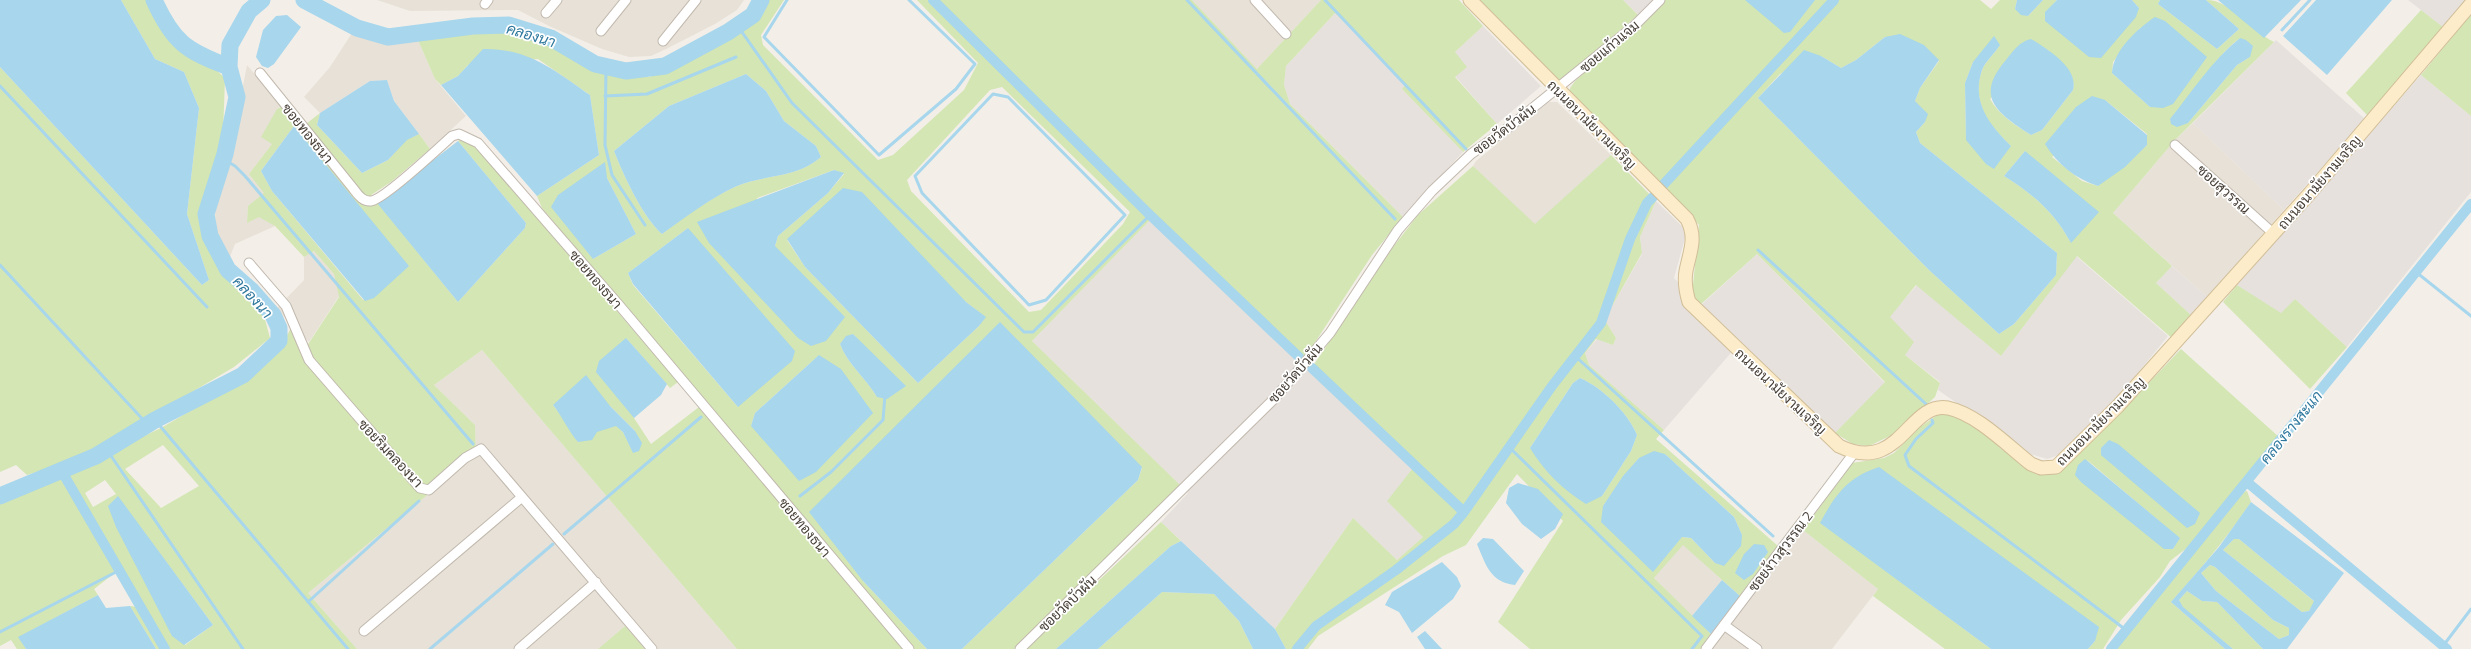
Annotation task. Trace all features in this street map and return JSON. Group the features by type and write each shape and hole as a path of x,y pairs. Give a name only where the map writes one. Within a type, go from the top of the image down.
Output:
{"street":[{"path":"546,13 557,0"},
{"path":"601,31 626,0"},
{"path":"663,41 696,0"},
{"path":"1255,0 1286,34"},
{"name":"ถนนอนามัยงามเจริญ","path":"1470,0 1556,89 1687,219 1692,229 1694,241 1686,272 1686,290 1689,302 1839,446 1854,453 1872,454 1889,446 1930,410 1946,408 1974,419 2032,464 2041,468 2056,466 2118,406 2274,234 2471,4"},
{"name":"ซอยแก้วแจ่ม","path":"1556,89 1634,26 1660,0"},
{"name":"ซอยทองธนา","path":"260,73 362,200 374,200 387,191 452,136 459,134 478,143 619,305 909,649"},
{"name":"ซอยวัดบัวผัน","path":"1020,649 1274,399 1330,333 1398,230 1432,191 1471,154 1508,128 1556,89"},
{"name":"ซอยสุวรรณ","path":"2175,145 2274,234"},
{"name":"ซอยริมคลองนา","path":"249,263 286,306 309,360 420,488 429,490 465,458 480,449 596,582 652,649"},
{"name":"ซอยง้าวสุวรรณ 2","path":"1706,649 1854,453"},
{"path":"364,631 522,497"},
{"path":"519,649 596,582"},
{"path":"1724,625 1757,649"}],"shaded area":[{"path":"377,0 744,0 737,10 715,24 666,49 651,56 629,57 602,49 549,26 518,10 410,11"},
{"path":"1192,0 1321,0 1257,69"},
{"path":"1623,0 1654,0 1638,15"},
{"path":"2408,0 2466,0 2443,27"},
{"path":"1335,13 1406,84 1402,89 1463,152 1403,217 1290,104 1284,85 1286,66"},
{"path":"1483,26 1541,86 1497,124 1455,76 1455,52"},
{"path":"352,33 382,39 418,40 435,79 466,116 430,149 394,101 387,80 370,81 320,113 304,97 330,67"},
{"path":"2276,40 2365,119 2284,210 2193,123"},
{"path":"247,65 281,106 277,109 272,144 249,174 265,193 248,206 247,223 259,216 275,226 235,244 229,259 216,234 215,209 231,148"},
{"path":"2421,75 2471,116 2471,192 2347,347 2295,299 2281,314 2237,285"},
{"path":"1549,102 1557,102 1611,155 1535,225 1473,166 1476,161"},
{"path":"2193,123 2284,210 2207,297 2113,213 2175,140"},
{"path":"1656,201 1687,231 1674,278 1701,305 1757,254 1885,383 1835,433 1738,342 1730,354 1664,430 1589,365 1585,353 1597,339 1613,345 1616,338 1606,322 1611,308 1642,254 1640,237"},
{"path":"1151,219 1294,358 1313,366 1417,463 1423,537 1397,560 1353,518 1275,629 1161,522 1188,493 1032,341"},
{"path":"314,251 334,274 339,296 309,342 276,309 304,280 304,257"},
{"path":"2076,256 2168,336 2123,391 2090,426 2059,455 2047,459 2030,454 1938,390 1940,382 1905,355 1889,317 1917,285 2001,356"},
{"path":"2172,266 2207,297 2192,316 2156,283"},
{"path":"482,350 737,649 645,649 625,626 598,649 357,649 308,593 476,455 475,425 434,385"},
{"path":"1791,530 1803,530 1878,589 1832,649 1700,649"},
{"path":"1683,544 1722,580 1692,616 1654,578"}],"green space":[{"path":"121,0 150,0 174,46 214,68 225,78 223,133 205,207 212,251 241,293 264,316 270,338 234,367 83,457 27,475 16,465 0,472 0,67 202,285 209,280 187,214 199,108 184,72 155,59"},
{"path":"766,0 784,0 761,35 763,45 878,160 893,155 964,90 978,63 917,0 1192,0 1257,69 1321,0 1459,0 1483,26 1455,52 1467,67 1455,77 1497,124 1463,152 1402,89 1406,84 1335,13 1286,66 1284,85 1290,104 1403,217 1372,255 1310,350 1300,361 1294,358 1151,219 1032,341 1180,485 1017,649 962,649 1138,480 1142,468 999,323 863,581 927,649 913,649 542,208 537,196 599,155 590,95 538,59 468,65 458,76 441,85 435,79 418,40 512,30 548,44 594,71 649,77 673,69 735,36 758,15","holes":["746,74 766,91 784,121 816,146 821,157 811,164 791,173 748,182 737,186 698,208 662,234 647,217 628,184 614,151 669,106","1002,87 1130,212 1123,224 1041,310 1029,312 911,191 907,180 990,90","834,170 844,174 828,193 778,236 775,246 757,198","607,178 636,234 593,259","688,228 738,407 633,285 628,273","787,240 966,302 985,317 979,326 918,383 805,267","853,334 860,342 877,397 843,352 840,344","819,355 751,426 755,413"]},
{"path":"1478,0 1623,0 1638,15 1557,83"},
{"path":"1664,0 1980,0 1991,9 2000,0 2017,0 2015,9 2028,16 2043,0 2057,0 2046,12 2139,8 2132,0 2160,0 2158,4 2217,49 2239,29 2206,0 2215,1 2233,10 2257,31 2274,42 2175,140 2113,213 2172,266 2156,283 2192,316 2173,339 2077,256 2001,356 1916,285 1890,317 1914,342 1905,355 1940,383 1935,397 1894,434 1869,446 1853,444 1835,433 1885,382 1757,254 1700,305 1692,295 1699,225 1570,95 1570,88 1576,80 1646,21","holes":["2141,27 2150,107 2112,73 2113,62","1885,37 1939,61 1920,88 1915,101 1925,122 1916,132 1920,143 2057,253 2056,275 2014,324 1999,334 1929,270 1758,98 1780,74 1821,56 1841,68 1856,60","2240,38 2250,57 2237,65 2188,123 2202,86 2213,66 2220,57","2000,45 1982,70 1979,82 1979,93 1984,112 1989,121 2011,146 1966,140 1965,83 1973,62","2048,50 2070,73 2074,84 2073,90 2042,130 2031,135 2008,119 1990,99","2105,100 2147,134 2147,145 2098,186 2082,181 2052,157","2025,151 2071,243 2058,222 2034,197 2004,176"]},
{"path":"2421,10 2443,27 2438,38 2367,115 2346,93"},
{"path":"2471,14 2471,116 2421,75"},
{"path":"288,103 306,124 320,113 317,125 362,173 388,160 407,139 419,134 430,149 391,182 371,195 458,302 525,228 526,223 458,141 461,139 473,144 678,382 670,388 626,338 634,418 651,444 699,407 904,649 737,649 482,350 434,385 475,425 476,455 308,593 357,649 156,649 130,606 138,607 116,572 94,589 98,595 19,637 26,649 17,649 11,640 0,646 0,504 161,428 254,374 277,354 291,328 301,355 339,297 334,274 314,251 304,257 275,226 259,217 247,223 248,206 264,193 249,174 272,144 261,137 277,109","holes":["294,126 364,301 272,191 261,171","553,405 610,406 635,431 633,452 623,432 616,425 575,438 566,422","163,445 199,486 161,508 125,469","105,480 116,494 93,507 85,493","118,497 213,625 185,645"]},
{"path":"1611,155 1656,201 1640,237 1642,253 1611,308 1606,322 1616,338 1613,345 1596,339 1585,353 1589,365 1664,430 1656,439 1778,546 1740,596 1683,545 1654,578 1711,634 1700,649 1530,649 1498,622 1563,521 1517,474 1466,545 1443,556 1318,636 1308,649 1286,649 1275,629 1353,518 1397,560 1423,537 1387,501 1417,463 1313,366 1390,251 1418,215 1473,166 1535,224","holes":["1580,378 1589,382 1614,402 1628,418 1637,435 1631,451 1602,496 1530,448 1573,383","1665,454 1734,517 1742,535 1715,563 1691,538 1682,537 1603,506 1639,458"]},
{"path":"2237,285 2281,313 2295,299 2347,347 2310,389 2223,302"},
{"path":"2181,349 2279,437 2233,500 2230,497 2188,547 2170,561 2160,577 2121,620 2103,649 2088,649 2095,641 1821,523 1991,649 1945,649 1873,596 1878,589 1803,530 1852,463 1884,458 1894,453 1920,427 1939,414 1957,416 1990,436 2000,448 2038,475 2061,471 2125,408","holes":["2086,459 2179,538 2173,549"]},
{"path":"2247,491 2251,502 2213,554 2171,602 2225,649 2115,649 2243,492"},
{"path":"1161,522 1181,541 1171,546 1056,649 1026,649"},
{"path":"2234,539 2239,539 2315,602 2309,611 2302,612 2223,550"},
{"path":"2210,565 2215,567 2273,620 2289,628 2289,635 2279,639 2216,591 2201,573"},
{"path":"2187,591 2202,601 2217,602 2263,649 2233,649 2183,608 2179,600"},
{"path":"1162,592 1214,594 1239,621 1253,649 1098,649"},
{"path":"625,626 645,649 598,649"}],"water":[{"path":"0,0 121,0 155,59 184,72 199,108 187,214 209,280 202,285 0,67"},
{"path":"1745,0 1815,0 1790,32 1784,33"},
{"path":"2017,0 2043,0 2028,16 2021,15 2015,9"},
{"path":"2057,0 2132,0 2139,8 2136,17 2101,58 2089,57 2045,21 2045,12"},
{"path":"2160,0 2206,0 2239,29 2217,49 2158,4"},
{"path":"2218,0 2301,0 2264,38"},
{"path":"2316,0 2392,0 2327,75 2283,36"},
{"path":"287,15 301,27 274,64 268,68 262,66 256,57 263,30 276,16"},
{"path":"2155,17 2165,21 2207,57 2173,104 2163,108 2150,107 2112,73 2113,65 2127,41"},
{"path":"1900,34 1924,45 1939,60 1920,88 1915,101 1928,114 1925,122 1916,132 1920,143 2057,253 2056,275 2014,324 1999,334 1929,270 1758,98 1804,50 1821,56 1841,68 1856,60 1885,37"},
{"path":"1994,36 2000,45 1982,70 1979,82 1979,93 1984,112 1996,130 2011,146 1994,169 1986,164 1966,140 1965,83 1973,62"},
{"path":"2240,38 2246,40 2253,46 2250,57 2237,65 2188,123 2177,127 2171,124 2170,119 2203,77 2220,56"},
{"path":"2031,39 2053,54 2067,67 2074,82 2073,90 2042,130 2031,135 2008,119 2000,111 1994,103 1991,94 1992,84 1996,73 2017,47 2023,42"},
{"path":"483,49 514,52 528,57 553,70 590,95 599,155 537,196 441,85 458,76"},
{"path":"746,74 766,91 784,121 816,146 821,157 811,164 791,173 748,182 737,186 698,208 662,234 647,217 628,184 614,151 669,106"},
{"path":"387,80 394,101 419,134 407,140 388,160 362,173 317,125 320,113 370,81"},
{"path":"2092,96 2105,100 2147,135 2147,145 2125,167 2098,186 2082,179 2068,170 2055,158 2045,144 2076,107"},
{"path":"294,126 409,266 374,298 365,301 272,191 261,171"},
{"path":"458,141 526,223 525,228 458,302 377,203"},
{"path":"2025,151 2099,212 2071,243 2058,222 2034,197 2004,176"},
{"path":"605,162 607,178 636,234 593,259 551,207 558,195"},
{"path":"834,170 844,173 828,193 778,236 775,246 845,317 826,341 811,346 798,338 709,243 697,222"},
{"path":"843,188 862,192 966,302 986,317 979,326 918,383 805,267 787,239"},
{"path":"688,228 795,351 792,361 738,407 633,284 628,273"},
{"path":"1000,322 1142,467 1138,480 962,649 927,649 863,581 809,512"},
{"path":"853,334 906,386 887,399 877,397 843,352 840,344 846,336"},
{"path":"626,338 667,384 661,395 634,418 596,372 599,361"},
{"path":"819,355 841,369 873,413 816,472 799,481 751,426 755,413"},
{"path":"586,375 610,406 635,431 642,443 639,451 633,453 623,432 616,426 597,432 592,440 578,442 572,434 553,405"},
{"path":"1580,378 1589,382 1614,402 1628,418 1637,435 1631,451 1602,496 1586,504 1570,493 1555,479 1541,464 1530,448 1573,383"},
{"path":"2109,440 2118,444 2200,513 2195,524 2187,528 2101,455 2101,448"},
{"path":"1654,451 1665,454 1734,517 1742,535 1741,546 1724,566 1715,563 1691,538 1682,537 1653,572 1601,522 1603,506 1623,476 1639,458"},
{"path":"2085,459 2180,538 2173,549 2164,549 2081,482 2075,475 2078,465"},
{"path":"1879,467 2099,627 2095,641 2088,649 1991,649 1820,523 1831,504 1844,488 1859,476"},
{"path":"1518,483 1538,489 1563,514 1555,529 1541,539 1522,524 1506,503 1509,488"},
{"path":"118,496 213,625 184,645 172,636 116,527 108,506"},
{"path":"2251,502 2344,573 2287,649 2263,649 2217,602 2202,601 2187,591 2179,600 2183,607 2233,649 2225,649 2171,602 2219,547","holes":["2234,539 2239,539 2314,601 2309,611 2302,612 2223,550","2210,565 2215,567 2273,620 2289,628 2289,635 2279,639 2216,591 2201,573"]},
{"path":"1483,538 1493,539 1524,571 1515,585 1500,580 1490,571 1477,544"},
{"path":"1181,541 1275,629 1286,649 1253,649 1239,621 1214,594 1162,592 1098,649 1056,649 1171,546"},
{"path":"1754,544 1764,545 1768,552 1753,574 1744,580 1735,573 1744,554"},
{"path":"1442,562 1457,577 1461,586 1453,599 1412,633 1399,612 1385,605 1392,592"},
{"path":"1722,580 1740,596 1711,634 1692,616"},
{"path":"98,595 106,608 130,606 156,649 26,649 18,637"},
{"path":"1425,631 1442,649 1425,649 1417,637"}],"waterway":[{"path":"154,0 168,26 182,43 202,56 229,67"},
{"name":"คลองนา","path":"0,496 96,456 155,420 243,375 279,341 279,328 273,315 252,291 228,270 210,236 206,214 225,154 237,97 229,67 230,45 249,11 262,0"},
{"name":"คลองนา","path":"304,0 357,28 388,37 473,26 509,25 551,38 595,64 626,71 665,66 728,32 753,15 761,0"},
{"path":"787,0 764,37 879,155 956,89 975,64 909,0"},
{"path":"933,0 1150,215 1299,357"},
{"path":"1187,0 1395,219"},
{"path":"1325,0 1466,149"},
{"path":"1664,184 1834,0"},
{"path":"2282,30 2310,0"},
{"path":"737,25 792,103 1024,332 1033,332 1150,215"},
{"path":"605,96 647,94 736,57"},
{"path":"606,67 605,145 612,175 645,225"},
{"path":"0,86 207,307"},
{"path":"993,94 1008,97 1125,215 1046,300 1029,305 922,193 915,176 993,94"},
{"path":"223,159 235,166 245,176 473,444"},
{"path":"1297,649 1316,626 1396,570 1454,524 1464,512 1552,386 1601,323 1630,239 1647,203 1653,197"},
{"name":"คลองรางสะแก","path":"2111,649 2471,204"},
{"path":"1758,250 1927,405"},
{"path":"0,265 148,425"},
{"path":"2416,272 2471,316"},
{"path":"1575,356 1773,536"},
{"path":"1312,368 1464,512"},
{"path":"800,496 831,472 883,420 885,395"},
{"path":"564,534 701,417"},
{"path":"155,420 348,649"},
{"path":"1932,420 1933,423 1916,439 1905,455 1909,466 2126,630"},
{"path":"1510,448 1702,636 1692,649"},
{"path":"107,450 243,649"},
{"path":"61,470 165,649"},
{"path":"2247,482 2447,649"},
{"path":"308,602 419,501"},
{"path":"430,649 553,544"},
{"path":"0,632 120,570"},
{"path":"2443,646 2471,609"}]}
